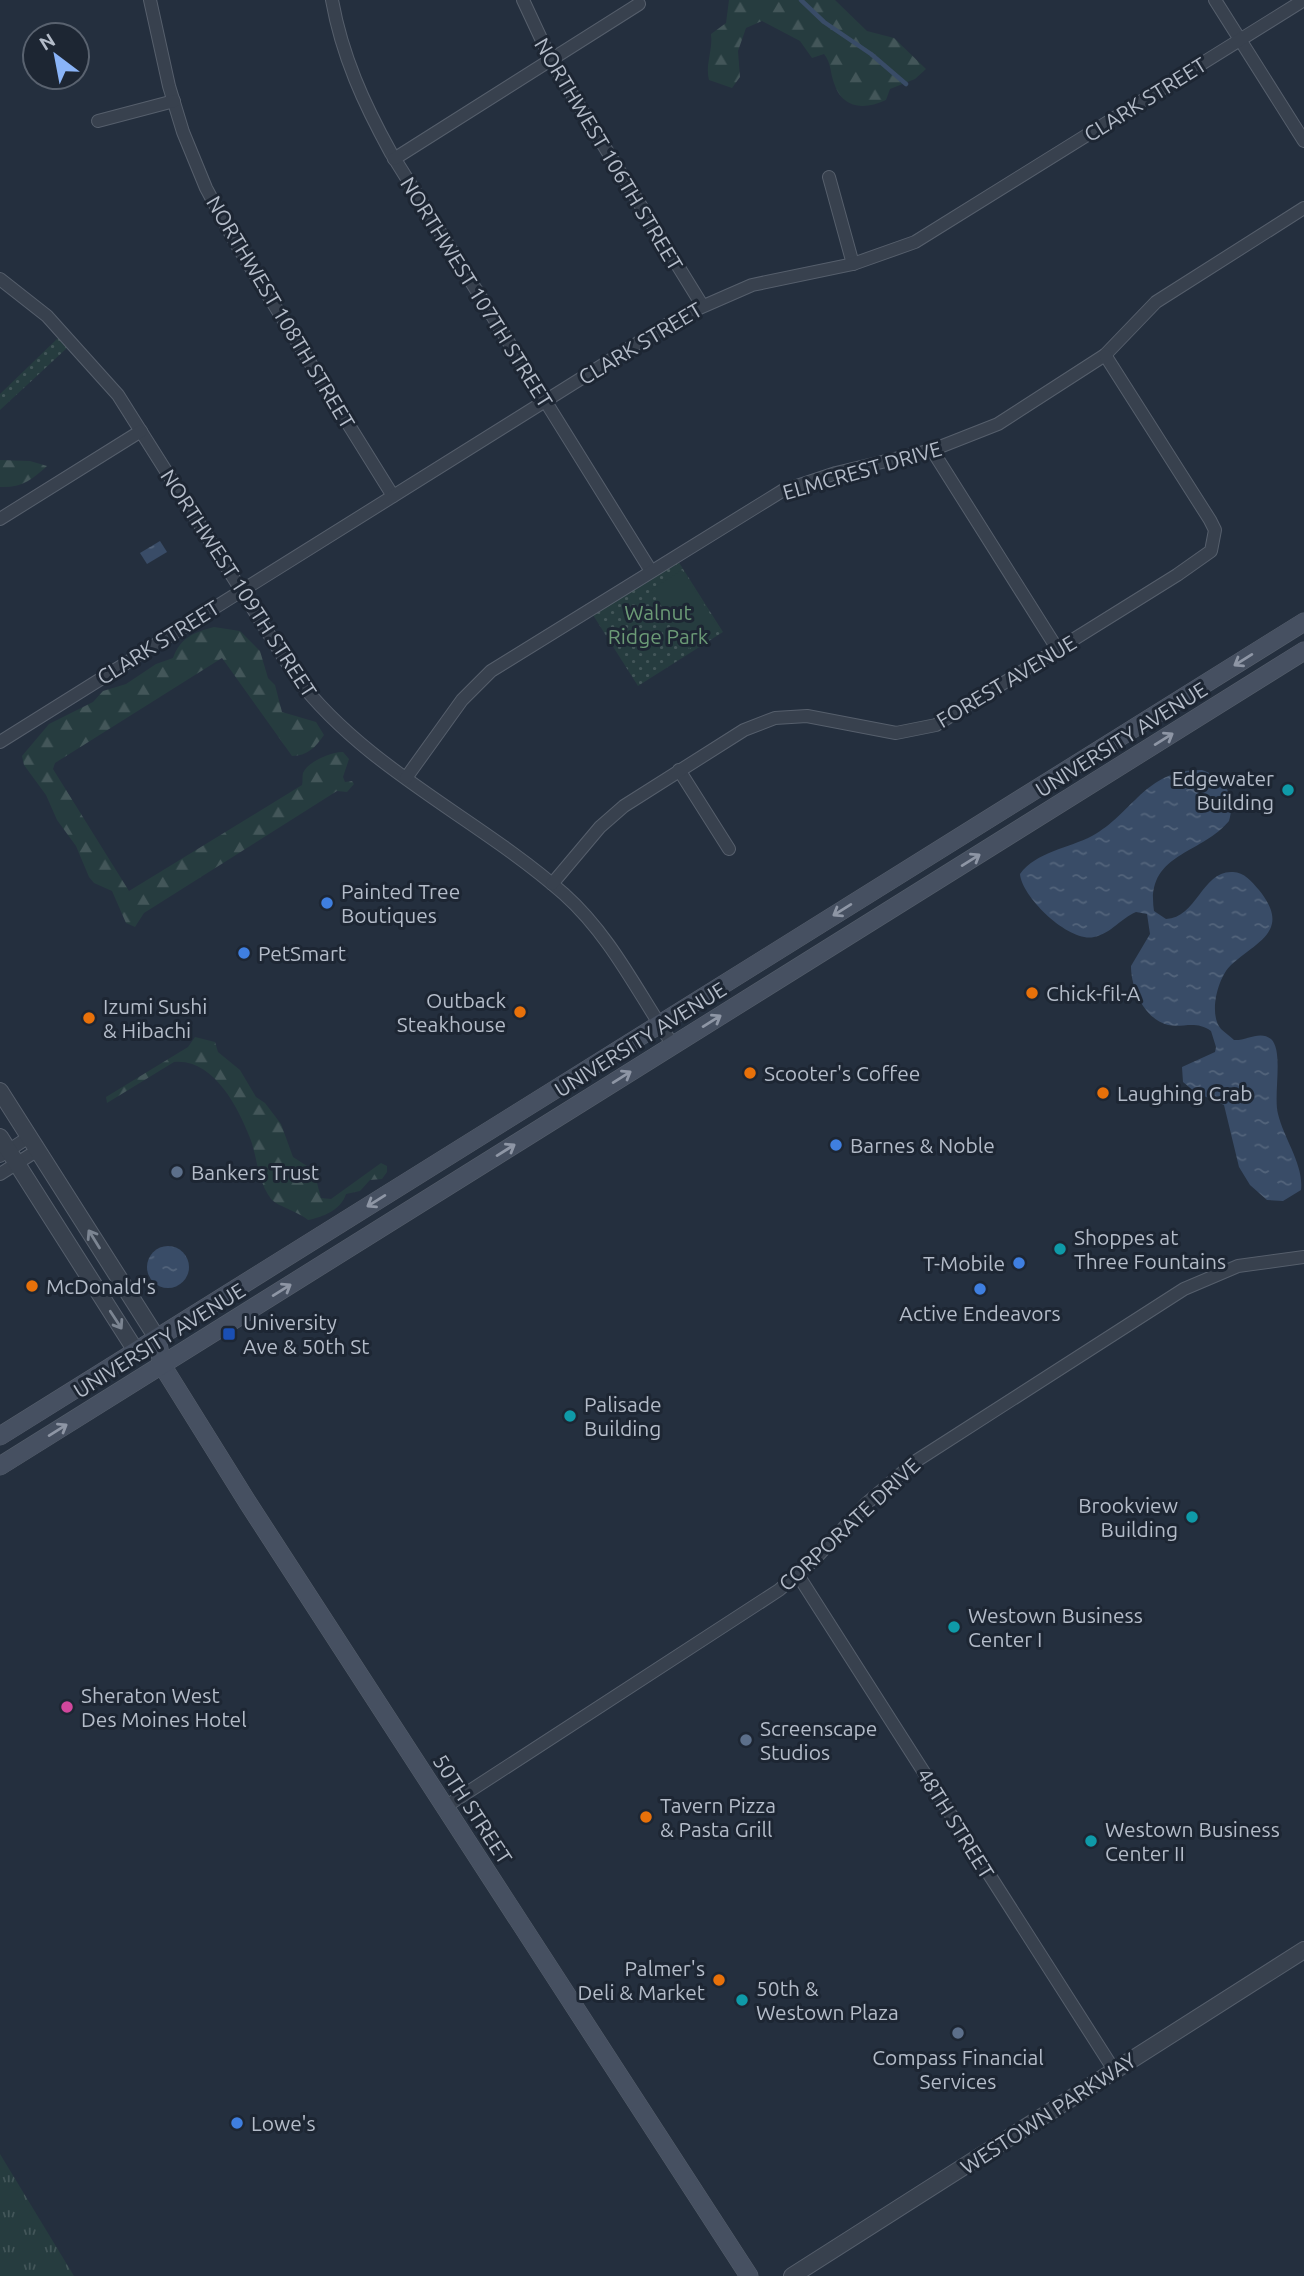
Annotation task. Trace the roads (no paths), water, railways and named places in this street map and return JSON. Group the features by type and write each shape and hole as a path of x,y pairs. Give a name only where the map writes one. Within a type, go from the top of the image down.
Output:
{"main road":[{"name":"UNIVERSITY AVENUE","path":"0,1436 1304,622"},
{"name":"UNIVERSITY AVENUE","path":"0,1466 1304,651"},
{"path":"157,1338 162,1365"},
{"path":"136,1351 162,1365"},
{"name":"50TH STREET","path":"162,1365 749,2276"}],"street":[{"name":"NORTHWEST 108TH STREET","path":"150,0 174,101 206,188 235,242 393,496"},
{"name":"NORTHWEST 107TH STREET","path":"332,0 351,72 363,102 394,159 650,571"},
{"name":"NORTHWEST 106TH STREET","path":"523,0 551,60 702,305"},
{"path":"1215,0 1304,141"},
{"name":"CLARK STREET","path":"0,742 702,305 752,285 853,264 915,242 1304,0"},
{"path":"394,159 639,4"},
{"path":"99,121 174,101"},
{"path":"829,177 853,264"},
{"name":"ELMCREST DRIVE","path":"406,778 480,680 650,571 782,491 827,475 932,450 998,424 1105,355 1156,302 1304,208"},
{"name":"NORTHWEST 109TH STREET","path":"0,279 47,316 118,395 316,703 339,727 552,884 592,922 614,950 673,1045"},
{"name":"FOREST AVENUE","path":"552,884 600,827 646,790 744,730 775,718 807,716 896,733 936,724 1058,650 1211,551 1215,541 1210,520 1105,355"},
{"path":"0,519 141,431"},
{"path":"932,450 1058,650"},
{"path":"678,770 729,849"},
{"path":"0,1091 157,1338"},
{"path":"6,1152 34,1144"},
{"path":"0,1174 6,1152"},
{"path":"6,1152 136,1351"},
{"name":"CORPORATE DRIVE","path":"445,1807 760,1603 798,1575 867,1503 916,1461 1184,1289 1238,1266 1304,1257"},
{"name":"48TH STREET","path":"798,1575 1114,2070"},
{"name":"WESTOWN PARKWAY","path":"792,2276 1304,1950"}],"water":[{"path":"160,541 167,552 147,564 140,553"},
{"path":"1202,770 1217,778 1227,790 1231,804 1229,821 1166,866 1158,877 1153,892 1154,911 1166,919 1177,917 1214,878 1222,873 1233,872 1251,881 1268,904 1272,916 1267,934 1226,971 1216,996 1215,1014 1221,1029 1234,1040 1267,1036 1275,1045 1278,1063 1278,1114 1297,1162 1301,1181 1301,1190 1283,1201 1267,1200 1250,1185 1239,1167 1224,1105 1195,1092 1183,1082 1182,1067 1215,1052 1211,1031 1200,1026 1174,1026 1160,1022 1140,1002 1133,984 1131,966 1150,934 1147,914 1136,912 1100,935 1084,937 1049,917 1029,895 1020,874 1044,855 1092,836 1106,827 1141,794 1167,777"},
{"path":"168,1246 183,1252 189,1267 183,1282 168,1288 153,1282 147,1267 153,1252"}],"waterway":[{"path":"801,0 824,22 871,54 906,84"}],"place":[{"name":"Edgewater Building","path":"1288,790"},
{"name":"Painted Tree Boutiques","path":"327,903"},
{"name":"PetSmart","path":"244,953"},
{"name":"Chick-fil-A","path":"1032,993"},
{"name":"Outback Steakhouse","path":"520,1012"},
{"name":"Izumi Sushi & Hibachi","path":"89,1018"},
{"name":"Scooter's Coffee","path":"750,1073"},
{"name":"Laughing Crab","path":"1103,1093"},
{"name":"Barnes & Noble","path":"836,1145"},
{"name":"Bankers Trust","path":"177,1172"},
{"name":"Shoppes at Three Fountains","path":"1060,1249"},
{"name":"T-Mobile","path":"1019,1263"},
{"name":"McDonald's","path":"32,1286"},
{"name":"Active Endeavors","path":"980,1289"},
{"name":"University Ave & 50th St","path":"229,1334"},
{"name":"Palisade Building","path":"570,1416"},
{"name":"Brookview Building","path":"1192,1517"},
{"name":"Westown Business Center I","path":"954,1627"},
{"name":"Sheraton West Des Moines Hotel","path":"67,1707"},
{"name":"Screenscape Studios","path":"746,1740"},
{"name":"Tavern Pizza & Pasta Grill","path":"646,1817"},
{"name":"Westown Business Center II","path":"1091,1841"},
{"name":"Palmer's Deli & Market","path":"719,1980"},
{"name":"50th & Westown Plaza","path":"742,2000"},
{"name":"Compass Financial Services","path":"958,2033"},
{"name":"Lowe's","path":"237,2123"}],"park label":[{"name":"Walnut Ridge Park","path":"658,624"}]}
